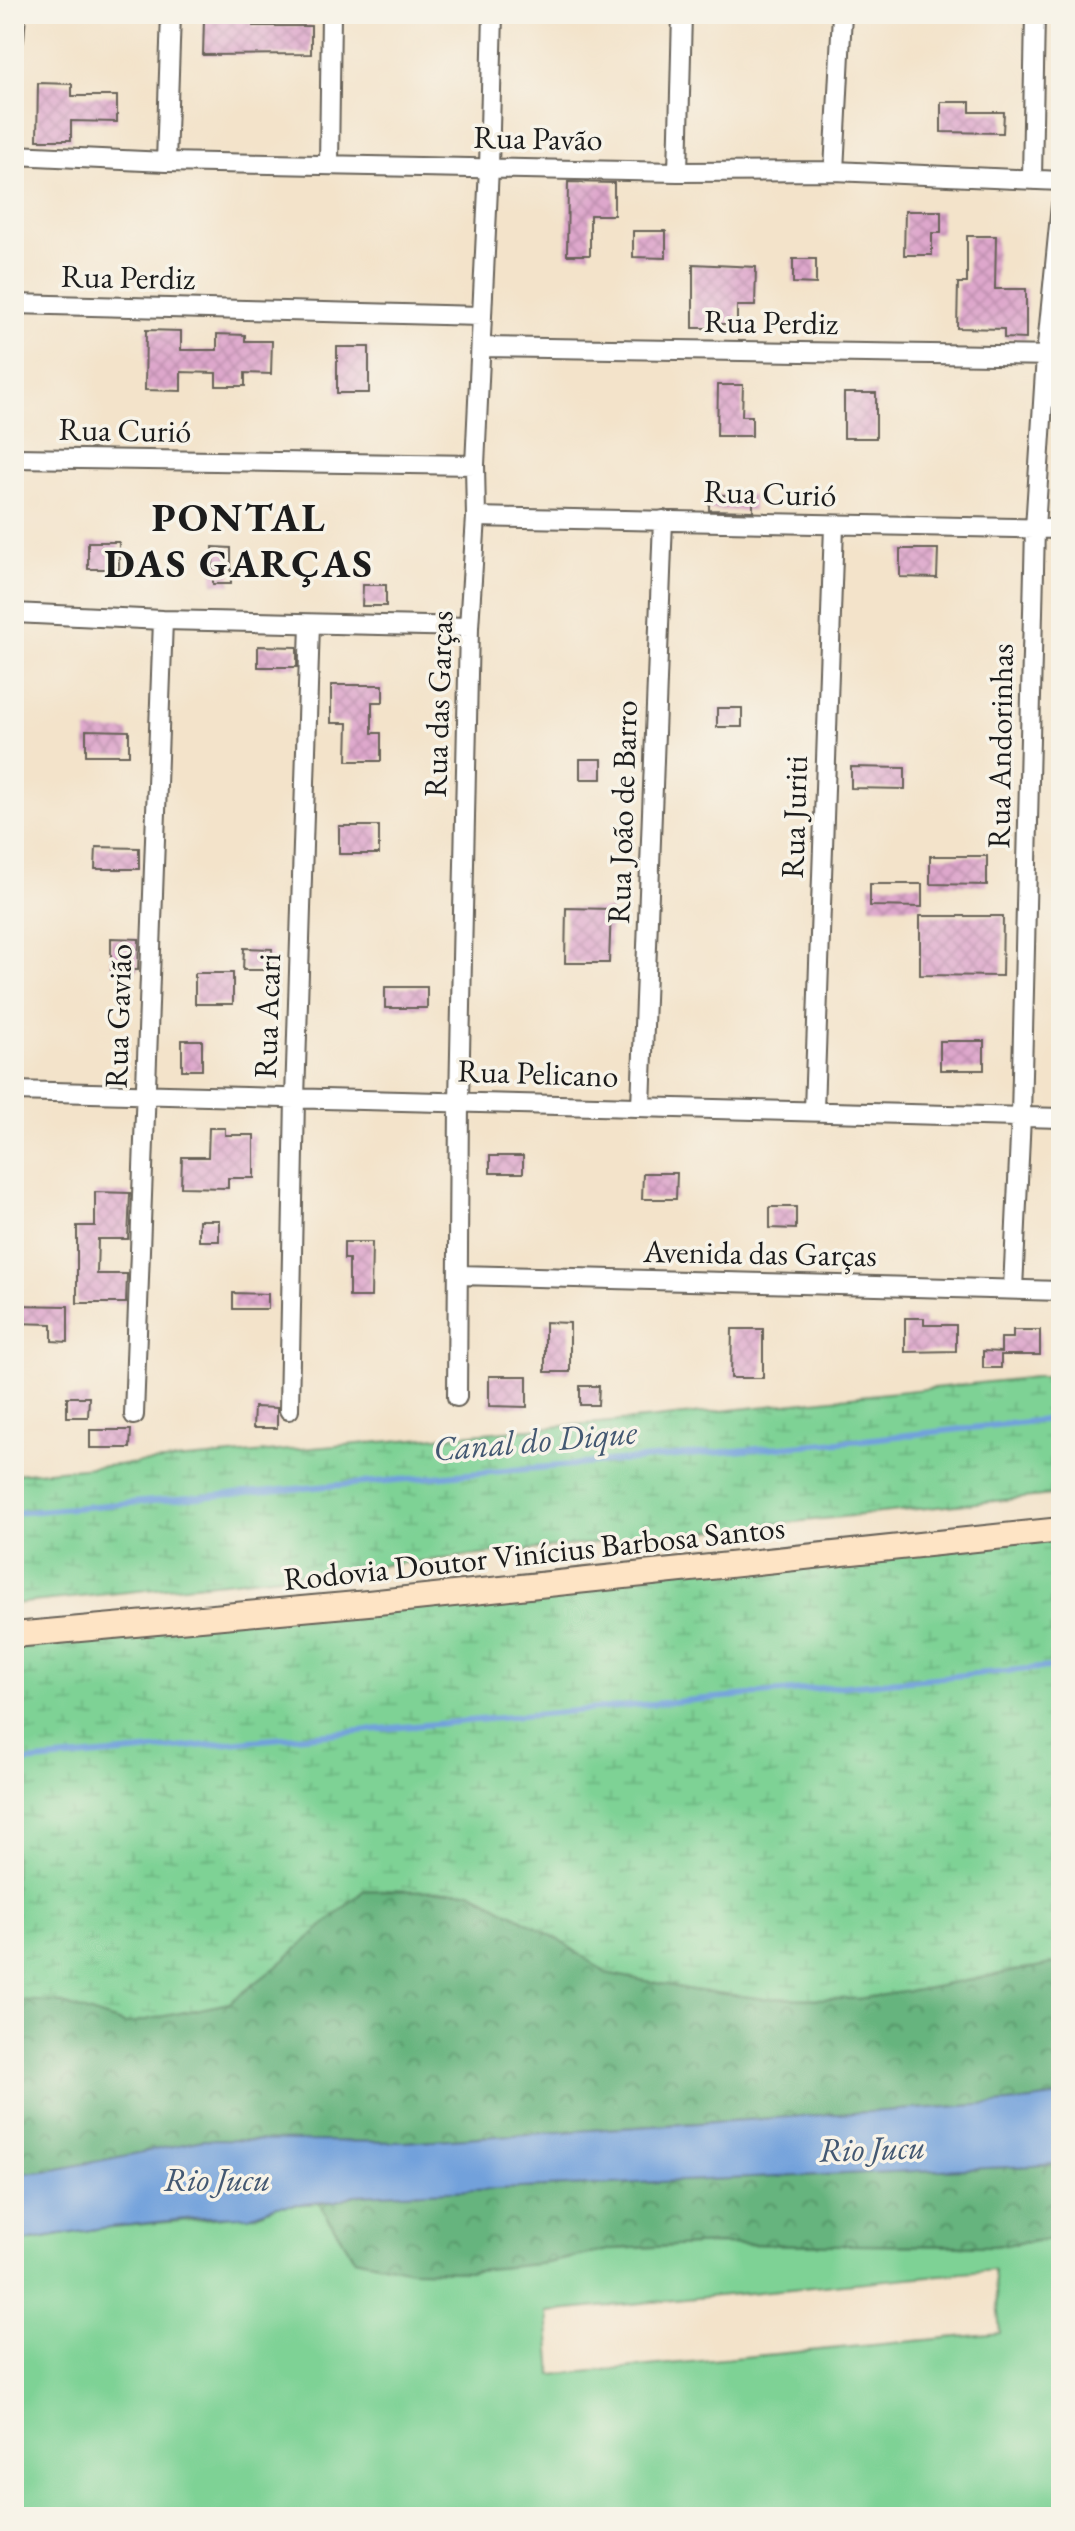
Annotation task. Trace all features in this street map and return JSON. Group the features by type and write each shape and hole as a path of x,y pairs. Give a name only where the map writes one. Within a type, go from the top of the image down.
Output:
{"main road":[{"name":"Rodovia Doutor Vinícius Barbosa Santos","path":"14,1635 368,1603 1061,1530"}],"street":[{"path":"14,39 16,14"},
{"path":"166,162 171,14"},
{"path":"329,164 331,14"},
{"name":"Rua das Garças","path":"457,1397 459,1101 469,627 476,517 475,465 493,14"},
{"path":"678,172 682,14"},
{"path":"834,171 842,14"},
{"path":"1032,178 1035,14"},
{"name":"Rua Pavão","path":"14,155 166,162 678,172 834,171 1061,181"},
{"name":"Rua Andorinhas","path":"1013,1289 1021,1116 1035,528 1054,356 1061,205"},
{"name":"Rua Perdiz","path":"14,304 481,316"},
{"name":"Rua Perdiz","path":"481,347 1054,356"},
{"name":"Rua Curió","path":"14,458 475,465"},
{"name":"Rua Curió","path":"476,517 1061,529"},
{"name":"Rua João de Barro","path":"641,1106 663,520"},
{"name":"Rua Juriti","path":"814,1110 834,526"},
{"path":"14,613 163,620 469,627"},
{"name":"Rua Gavião","path":"134,1415 163,620"},
{"name":"Rua Acari","path":"289,1410 310,624"},
{"name":"Rua Pelicano","path":"14,1091 1061,1118"},
{"name":"Avenida das Garças","path":"458,1275 1061,1291"}],"green space":[{"path":"1035,1377 1061,1377 1061,1494 14,1604 14,1474 656,1418"},
{"path":"1061,1528 1061,1962 856,1999 759,1998 693,1990 606,1973 560,1940 471,1891 364,1890 276,1967 229,2003 125,2024 57,2002 14,2000 14,1639"},
{"path":"364,1890 471,1891 560,1940 606,1973 693,1990 759,1998 856,1999 1061,1962 1061,2096 1009,2103 404,2142 203,2140 54,2170 14,2174 14,2000 57,2002 125,2024 229,2003 276,1967"},
{"path":"1061,2163 1061,2238 993,2246 718,2244 613,2249 547,2263 468,2271 411,2270 354,2258 319,2203 355,2195"},
{"path":"319,2203 354,2258 547,2263 613,2249 718,2244 993,2246 1061,2238 1061,2517 14,2517 14,2243 102,2228 259,2214 277,2206","holes":["994,2270 1000,2333 552,2375 547,2312"]}],"water":[{"name":"Rio Jucu","path":"1061,2096 1061,2163 355,2195 337,2201 277,2206 249,2216 204,2217 102,2228 14,2243 14,2174 54,2170 203,2140 404,2142 1009,2103"}],"building":[{"path":"204,19 253,19 253,26 311,26 311,54 203,55"},
{"path":"38,83 72,84 72,96 117,96 117,122 71,121 71,140 37,140"},
{"path":"941,102 970,102 970,112 1004,112 1003,133 941,132"},
{"path":"568,182 614,183 614,215 590,215 590,255 567,255"},
{"path":"905,211 941,211 941,233 932,233 932,255 904,255"},
{"path":"633,231 666,231 666,258 633,257"},
{"path":"967,236 996,236 995,289 1026,289 1026,339 1004,338 1004,329 957,328 958,283 967,283"},
{"path":"793,259 816,259 816,284 793,283"},
{"path":"693,264 756,267 755,306 737,306 737,324 720,324 720,328 693,328"},
{"path":"146,330 181,331 181,350 217,350 217,334 245,335 245,341 272,341 271,374 245,373 245,386 216,386 216,373 181,372 181,391 145,390"},
{"path":"337,347 369,347 369,393 337,393"},
{"path":"718,385 743,385 742,416 752,416 752,436 717,436"},
{"path":"844,393 876,393 876,438 844,438"},
{"path":"709,495 753,495 753,511 709,510"},
{"path":"88,542 119,542 119,569 88,569"},
{"path":"213,547 231,548 231,584 213,584"},
{"path":"900,549 938,549 937,578 900,577"},
{"path":"363,585 386,585 386,606 362,606"},
{"path":"258,646 297,647 297,667 258,667"},
{"path":"331,685 383,685 383,702 372,702 372,733 381,733 381,761 347,761 348,723 331,723"},
{"path":"717,708 742,708 742,727 717,727"},
{"path":"86,730 129,731 129,755 86,755"},
{"path":"580,759 602,759 602,779 580,779"},
{"path":"851,767 905,768 905,789 851,788"},
{"path":"339,826 379,826 379,854 339,854"},
{"path":"96,847 139,848 139,869 95,869"},
{"path":"930,856 987,856 987,885 930,884"},
{"path":"870,884 922,884 922,907 870,906"},
{"path":"566,908 611,909 609,963 565,963"},
{"path":"920,916 1003,916 1002,976 920,975"},
{"path":"111,938 139,939 138,970 111,970"},
{"path":"244,948 272,949 272,970 243,970"},
{"path":"195,973 233,973 233,1004 195,1004"},
{"path":"385,987 427,987 427,1008 385,1008"},
{"path":"182,1040 202,1040 202,1070 182,1070"},
{"path":"940,1041 984,1041 984,1070 940,1070"},
{"path":"209,1128 225,1128 225,1135 254,1135 254,1178 228,1178 228,1188 181,1187 182,1157 208,1157"},
{"path":"490,1156 523,1156 523,1173 490,1173"},
{"path":"643,1173 677,1173 676,1199 642,1199"},
{"path":"95,1192 130,1193 128,1239 98,1239 97,1274 127,1274 126,1303 77,1303 77,1226 95,1226"},
{"path":"770,1207 796,1207 796,1229 770,1228"},
{"path":"199,1220 219,1220 219,1241 199,1241"},
{"path":"344,1242 372,1242 371,1297 349,1297 349,1259 344,1259"},
{"path":"233,1293 268,1294 268,1309 233,1309"},
{"path":"14,1305 68,1306 68,1342 52,1341 52,1324 14,1323"},
{"path":"905,1318 924,1318 924,1325 956,1325 956,1351 905,1352"},
{"path":"545,1322 570,1323 570,1372 545,1372"},
{"path":"732,1329 763,1329 763,1378 731,1378"},
{"path":"1013,1330 1040,1330 1040,1355 1001,1355 1001,1368 983,1368 983,1351 1001,1352 1001,1338 1013,1338"},
{"path":"489,1376 527,1376 527,1407 489,1406"},
{"path":"580,1386 599,1386 598,1405 580,1405"},
{"path":"67,1397 89,1397 88,1417 67,1417"},
{"path":"254,1407 277,1408 277,1428 253,1428"},
{"path":"90,1430 131,1430 130,1448 90,1448"}],"waterway":[{"name":"Canal do Dique","path":"14,1513 862,1440 1061,1418"},
{"path":"14,1763 1061,1666"}],"district":[{"name":"PONTAL DAS GARÇAS","path":"239,540"}]}
